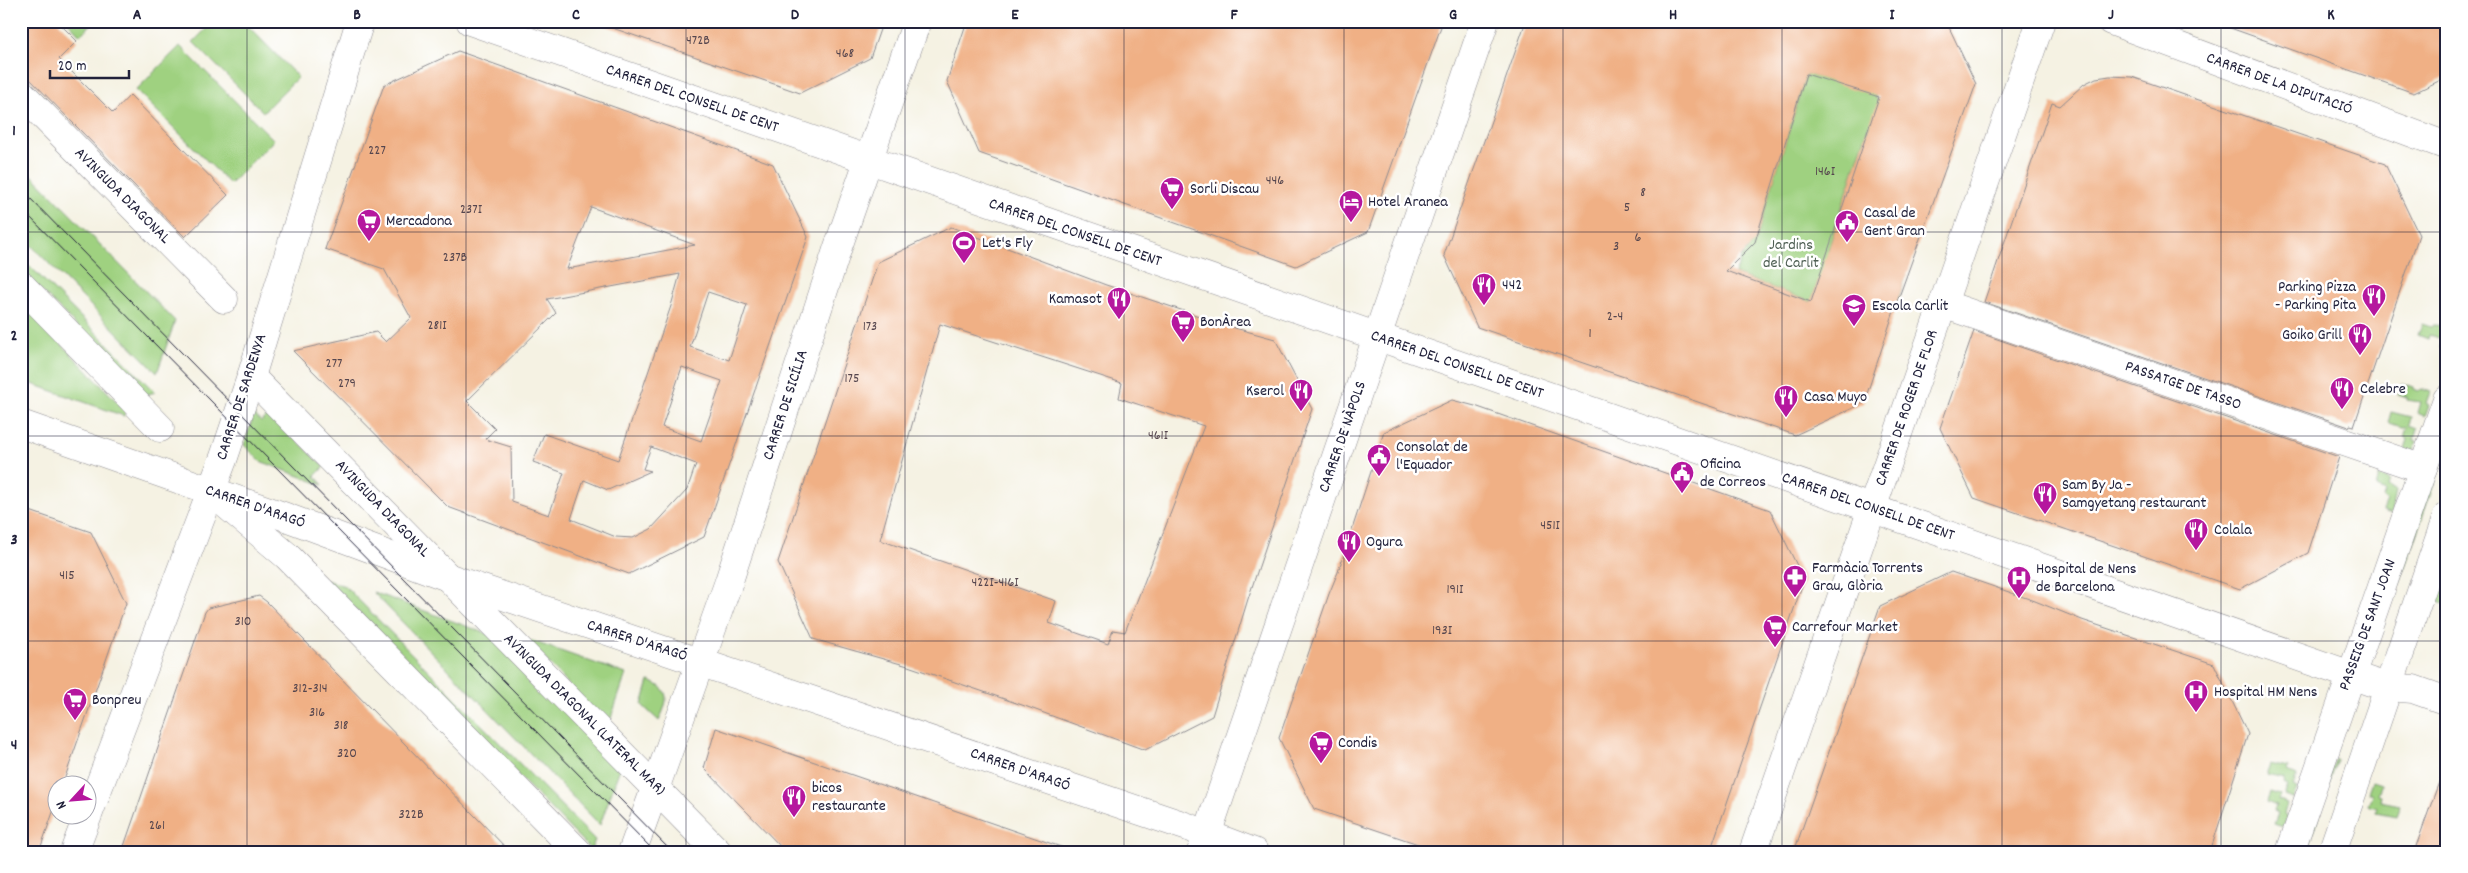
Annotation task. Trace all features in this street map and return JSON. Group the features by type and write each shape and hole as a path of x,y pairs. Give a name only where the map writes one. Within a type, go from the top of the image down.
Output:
{"street":[{"name":"CARRER DE SARDENYA","path":"74,852 210,491 250,377 360,21"},
{"name":"CARRER DEL CONSELL DE CENT","path":"470,21 1872,510 2389,687 2413,689 2447,701"},
{"name":"CARRER DE SICÍLIA","path":"632,852 701,662 868,160 917,21"},
{"name":"CARRER DE NÀPOLS","path":"1204,843 1485,21"},
{"name":"CARRER DE ROGER DE FLOR","path":"1753,852 2041,21"},
{"name":"CARRER DE LA DIPUTACIÓ","path":"2112,21 2447,146"},
{"name":"AVINGUDA DIAGONAL","path":"21,93 224,298"},
{"path":"21,285 160,428"},
{"name":"PASSATGE DE TASSO","path":"1943,304 2423,469"},
{"name":"AVINGUDA DIAGONAL","path":"250,377 450,578"},
{"name":"PASSEIG DE SANT JOAN","path":"2290,852 2350,674 2447,399"},
{"name":"CARRER D'ARAGÓ","path":"21,424 450,578 701,662 1204,843 1254,852"},
{"path":"210,491 287,556 578,852"},
{"path":"2332,852 2447,516"},
{"name":"AVINGUDA DIAGONAL (LATERAL MAR)","path":"450,578 718,852"}],"green space":[{"path":"67,21 95,21 80,35"},
{"path":"214,21 243,21 298,77 263,112 193,42"},
{"path":"180,46 274,140 230,184 136,90"},
{"name":"Jardins del Carlit","path":"1806,74 1873,93 1878,101 1899,105 1869,125 1828,250 1906,276 1897,305 1819,279 1811,302 1735,274 1742,256 1755,242"},
{"path":"21,164 175,321 157,373 21,235"},
{"path":"21,257 155,392 145,395 21,270"},
{"path":"21,302 126,411 124,416 21,380"},
{"path":"2422,324 2431,327 2433,325 2447,326 2447,351 2440,348 2443,338 2429,335 2428,339 2418,335"},
{"path":"2402,383 2419,391 2421,389 2430,392 2426,403 2429,405 2425,416 2417,413 2420,402 2407,400 2407,397 2398,394"},
{"path":"2391,412 2411,417 2409,426 2417,429 2414,440 2417,441 2413,453 2405,450 2408,439 2404,437 2407,428 2388,423"},
{"path":"270,413 324,467 315,476 323,485 260,461 244,445 254,414 261,422"},
{"path":"2447,438 2447,446 2396,593 2394,591"},
{"path":"2379,477 2389,481 2387,487 2396,490 2392,514 2383,511 2387,501 2383,498 2385,492 2376,488"},
{"path":"2447,579 2447,595 2444,603 2435,599 2439,588 2443,590"},
{"path":"326,580 345,586 595,840 591,850"},
{"path":"373,592 488,634 620,768 600,825"},
{"path":"532,641 626,674 608,727 529,642"},
{"path":"649,681 662,688 666,697 659,721 642,705"},
{"path":"2335,759 2337,760 2306,852 2303,852"},
{"path":"2270,764 2289,768 2288,772 2297,776 2293,786 2297,788 2293,799 2284,796 2288,786 2284,783 2285,779 2266,775"},
{"path":"2372,781 2381,784 2378,795 2381,796 2380,801 2400,805 2396,816 2376,812 2377,808 2368,805 2372,794 2368,792"},
{"path":"2270,792 2280,795 2278,801 2287,804 2284,814 2287,816 2283,827 2274,824 2278,813 2274,811 2276,806 2267,802"}],"building":[{"path":"21,21 57,21 77,41 59,59 113,113 130,95 228,195 185,237 21,70"},
{"path":"604,21 883,21 870,58 800,93 604,25"},
{"path":"967,21 1443,21 1368,232 1296,266 979,153 947,81"},
{"path":"1526,21 1946,21 1976,84 1896,305 1864,403 1795,435 1477,327 1444,255","holes":["1806,74 1879,97 1811,302 1726,271 1755,242"]},
{"path":"2220,21 2447,21 2447,77 2414,93 2219,24"},
{"path":"458,51 773,164 808,237 704,537 629,574 448,507 293,351 376,332 386,342 411,318 384,269 325,249 384,85","holes":["591,207 695,245 567,269","680,274 671,306 618,460 544,434 533,462 564,473 549,515 512,502 511,447 485,439 495,429 467,401 556,313 547,299","708,292 747,305 729,360 690,347","682,367 722,381 701,441 662,427","651,447 696,464 687,490 651,529 633,538 616,537 571,519 584,480 608,490 651,471 643,469"]},
{"path":"2110,76 2132,77 2385,164 2419,235 2354,426 2350,425 2349,427 1984,302 2052,103 2060,106 2084,84 2096,78"},
{"path":"951,227 1106,285 1235,328 1275,339 1312,409 1248,599 1212,716 1145,750 908,666 813,639 778,562 878,262","holes":["940,324 1122,383 1119,398 1204,426 1125,632 1113,630 1108,644 1049,623 1056,601 880,540"]},
{"path":"1974,331 2339,457 2308,553 2240,589 1974,498 1940,428"},
{"path":"1452,400 1475,406 1770,510 1804,580 1710,852 1442,852 1314,809 1279,738 1338,572 1384,432"},
{"path":"21,508 91,532 126,603 65,776 48,776 48,826 39,852 21,852"},
{"path":"1951,572 2035,601 2082,620 2214,664 2248,734 2210,852 1794,852 1880,606"},
{"path":"259,596 267,602 510,852 122,852 205,612 208,608"},
{"path":"716,728 1064,848 1063,852 786,852 704,768"},
{"path":"2444,768 2447,768 2447,852 2414,852"}],"tram line":[{"path":"21,189 672,852"},
{"path":"21,208 655,852"}],"place":[{"name":"Sorli Discau","path":"1172,210"},
{"name":"Hotel Aranea","path":"1351,223"},
{"name":"Mercadona","path":"369,242"},
{"name":"Casal de Gent Gran","path":"1847,243"},
{"name":"Let's Fly","path":"964,264"},
{"name":"442","path":"1484,306"},
{"name":"Parking Pizza - Parking Pita","path":"2374,317"},
{"name":"Kamasot","path":"1119,320"},
{"name":"Escola Carlit","path":"1854,327"},
{"name":"BonÀrea","path":"1183,343"},
{"name":"Goiko Grill","path":"2360,356"},
{"name":"Celebre","path":"2342,410"},
{"name":"Kserol","path":"1301,412"},
{"name":"Casa Muyo","path":"1786,418"},
{"name":"Consolat de l'Equador","path":"1379,477"},
{"name":"Oficina de Correos","path":"1682,494"},
{"name":"Sam By Ja - Samgyetang restaurant","path":"2045,515"},
{"name":"Colala","path":"2196,551"},
{"name":"Ogura","path":"1349,563"},
{"name":"Farmàcia Torrents Grau, Glòria","path":"1795,598"},
{"name":"Hospital de Nens de Barcelona","path":"2019,599"},
{"name":"Carrefour Market","path":"1775,648"},
{"name":"Hospital HM Nens","path":"2196,713"},
{"name":"Bonpreu","path":"75,721"},
{"name":"Condis","path":"1321,764"},
{"name":"bicos restaurante","path":"794,818"}]}
